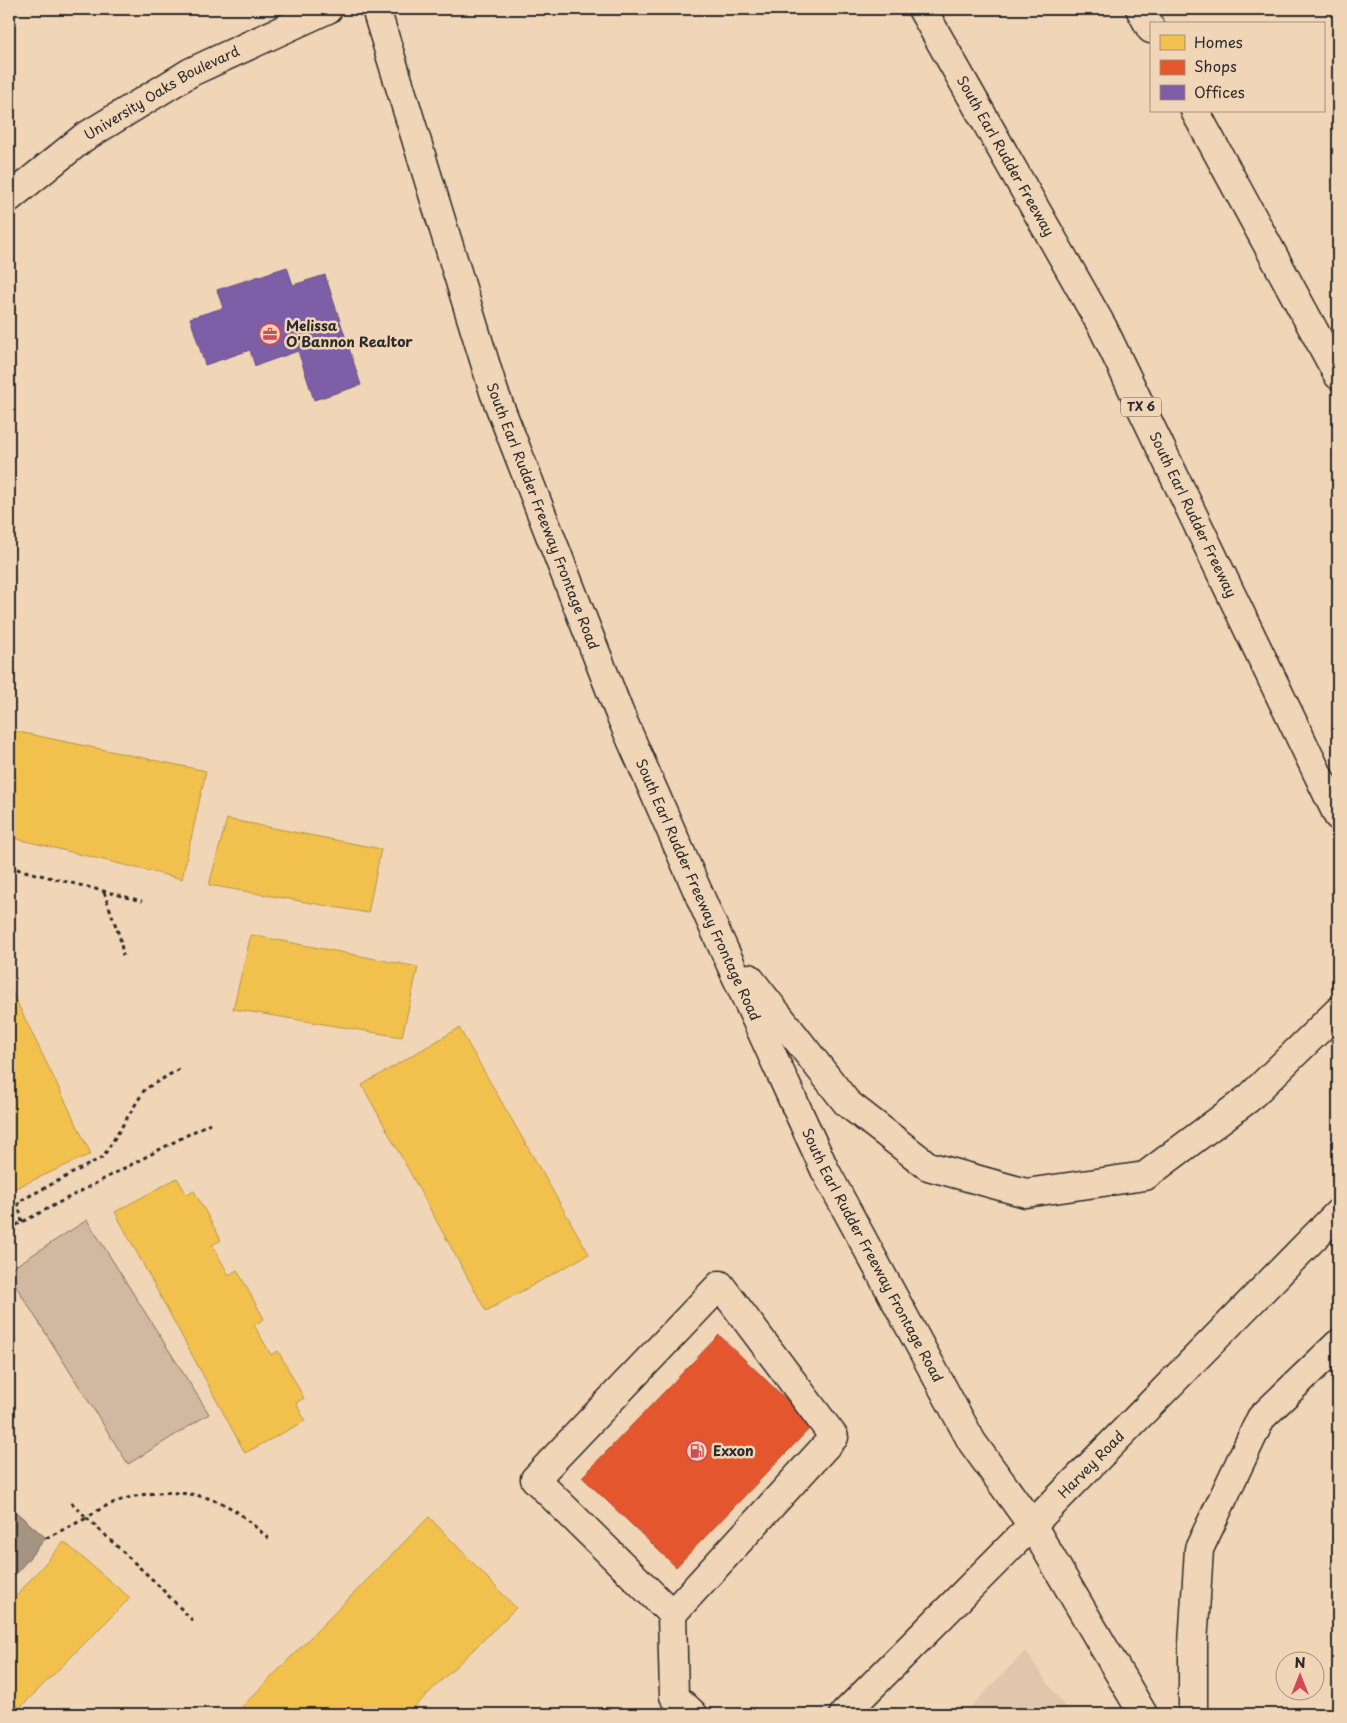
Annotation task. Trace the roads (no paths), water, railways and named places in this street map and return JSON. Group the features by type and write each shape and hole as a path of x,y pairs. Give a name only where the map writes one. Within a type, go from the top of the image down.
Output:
{"main road":[{"name":"University Oaks Boulevard","path":"9,198 83,138 191,72 328,9"},
{"name":"South Earl Rudder Freeway Frontage Road","path":"376,9 494,392 619,712 722,944 825,1170 972,1442 1032,1525 1142,1714"},
{"name":"South Earl Rudder Freeway","path":"922,9 1103,328 1338,816"},
{"path":"1140,9 1150,27"},
{"path":"1196,112 1338,375"},
{"path":"722,944 847,1103 928,1166 1026,1193 1145,1176 1249,1098 1338,1011"},
{"name":"Harvey Road","path":"844,1714 1338,1213"},
{"path":"672,1614 535,1480 720,1285 834,1437 672,1614 674,1696 693,1714"},
{"path":"1193,1714 1193,1644 1199,1549 1261,1418 1338,1344"}],"place":[{"name":"Melissa O'Bannon Realtor","path":"270,334"},
{"name":"Exxon","path":"697,1451"}]}
